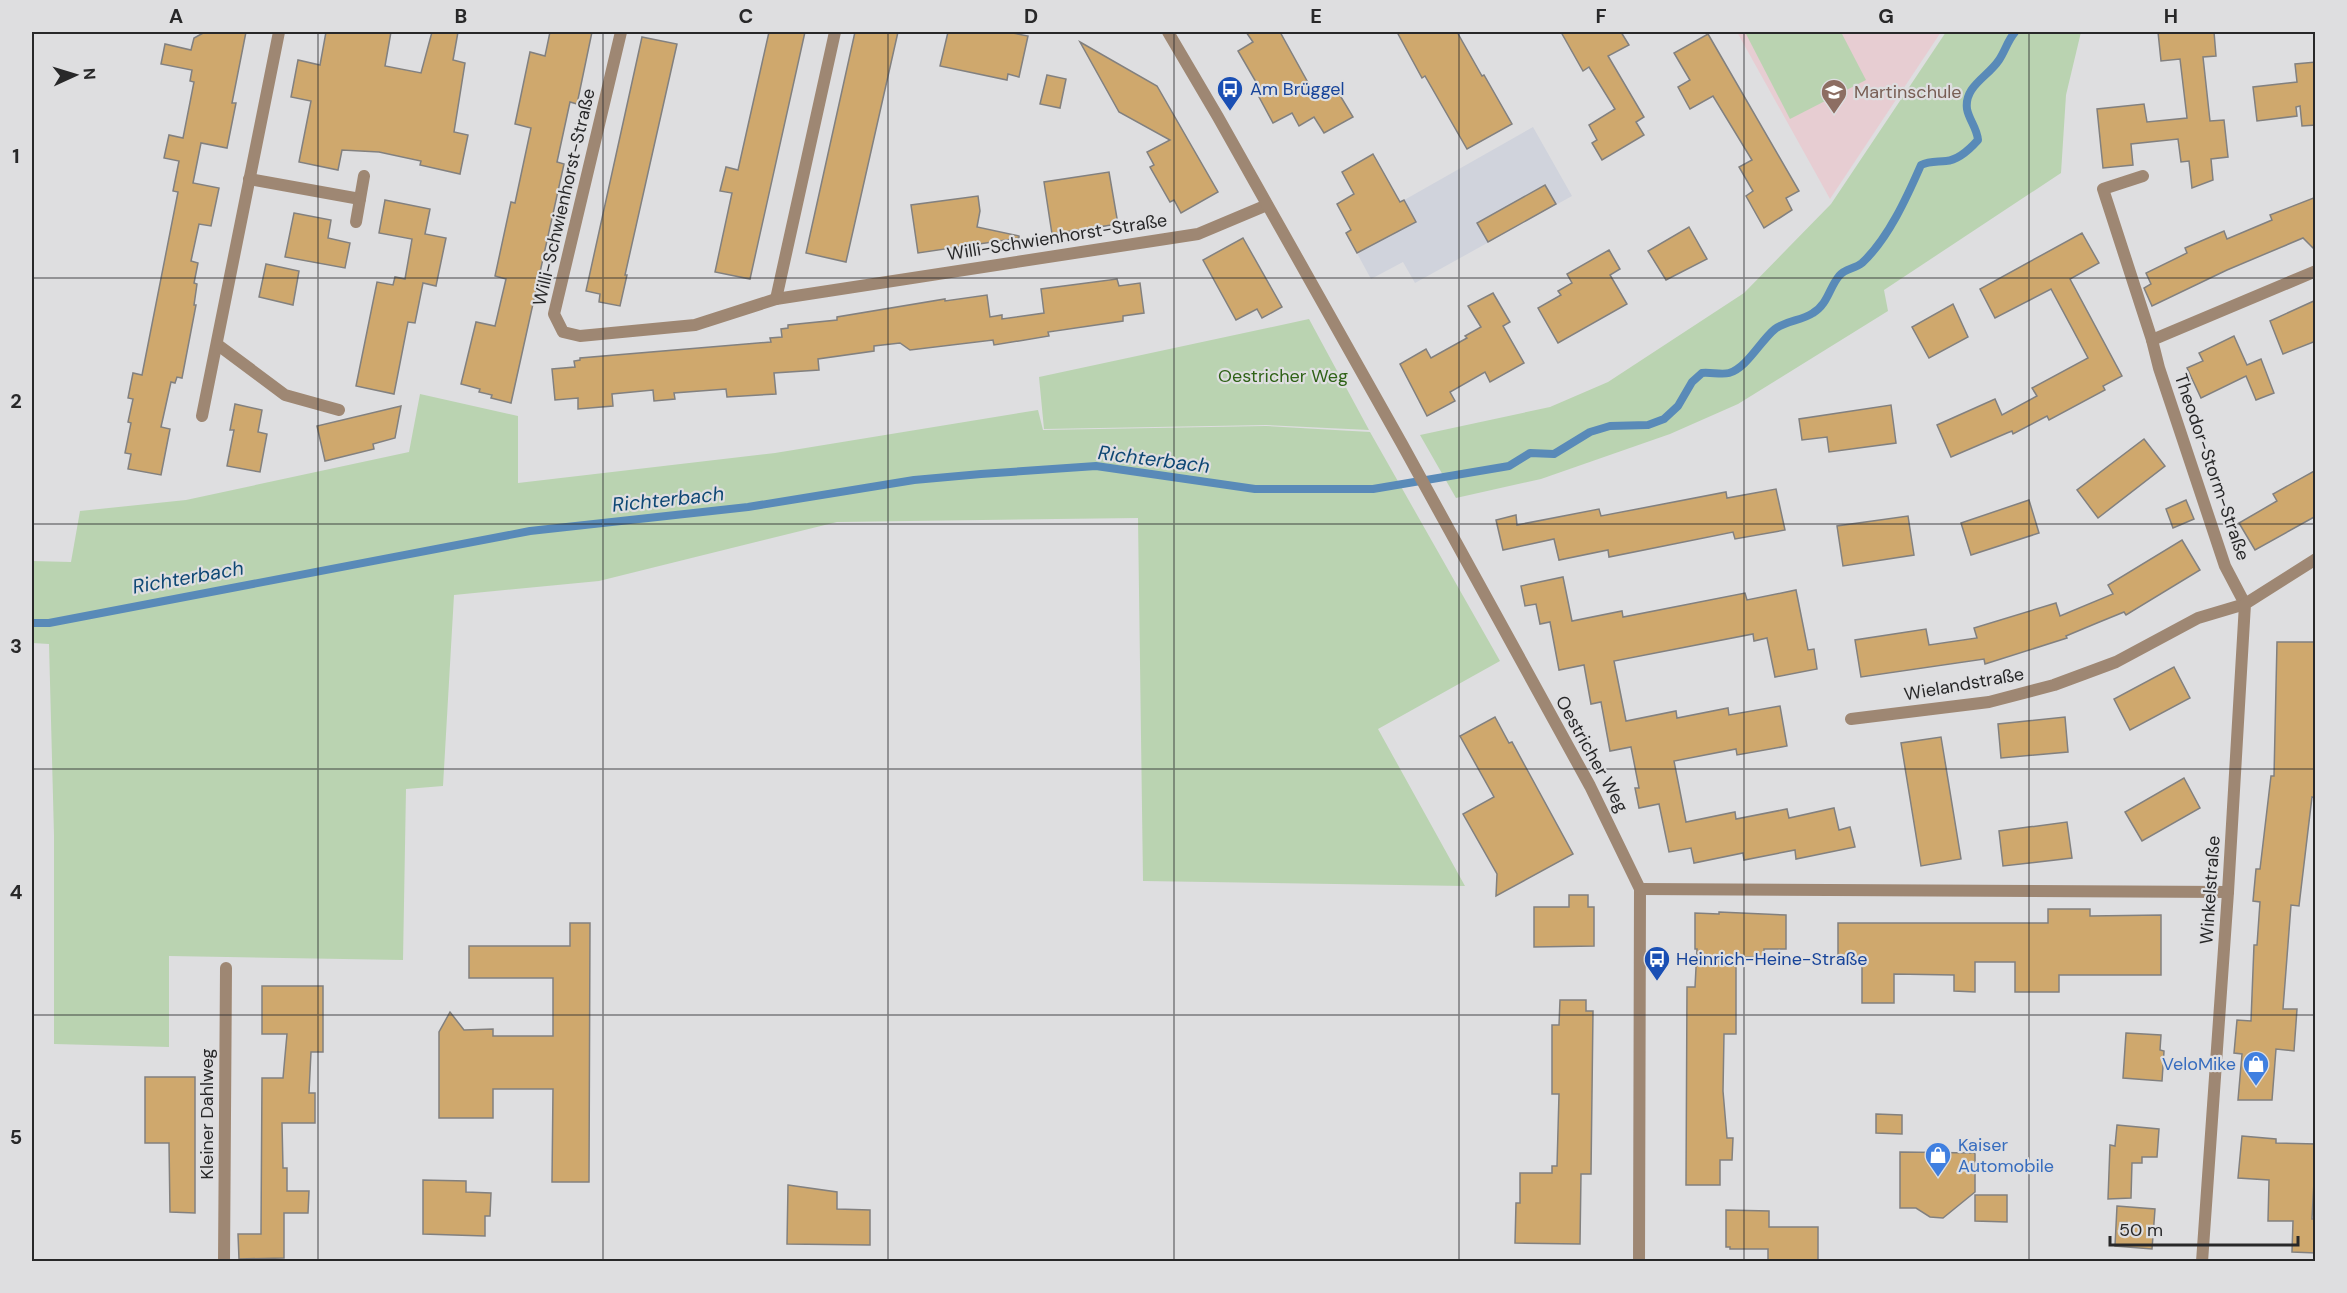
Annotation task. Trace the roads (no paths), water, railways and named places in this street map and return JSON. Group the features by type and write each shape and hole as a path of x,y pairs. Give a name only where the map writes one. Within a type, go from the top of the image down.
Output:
{"street":[{"path":"202,416 279,32"},
{"name":"Willi-Schwienhorst-Straße","path":"621,32 554,314 563,332 580,336 695,326 776,299 1198,234 1267,205"},
{"path":"776,299 835,32"},
{"name":"Oestricher Weg","path":"1168,32 1431,497 1590,786 1640,889 1639,1262"},
{"path":"356,222 364,176"},
{"name":"Theodor-Storm-Straße","path":"2143,176 2103,189 2159,368 2225,566 2245,604"},
{"path":"249,179 360,199"},
{"path":"2152,340 2316,271"},
{"path":"218,345 285,395 339,410"},
{"path":"2245,604 2316,559"},
{"name":"Wielandstraße","path":"1851,719 1989,702 2054,685 2116,662 2198,618 2245,604"},
{"name":"Winkelstraße","path":"2202,1262 2228,892 2245,604"},
{"path":"1640,889 2228,892"},
{"name":"Kleiner Dahlweg","path":"224,1262 226,968"}],"waterway":[{"name":"Richterbach","path":"32,623 49,623 530,531 748,507 914,480 1096,466 1255,489 1373,489 1509,466 1530,453 1554,454 1590,432 1610,426 1648,425 1664,419 1678,406 1692,382 1702,373 1726,374 1736,370 1748,360 1775,329 1808,316 1818,309 1839,276 1844,271 1862,263 1880,242 1903,204 1921,165 1955,159 1978,140 1967,109 1969,94 1999,60 2015,32"}],"place":[{"name":"Am Brüggel","path":"1230,112"},
{"name":"Martinschule","path":"1834,115"},
{"name":"Heinrich-Heine-Straße","path":"1657,982"},
{"name":"VeloMike","path":"2256,1087"},
{"name":"Kaiser Automobile","path":"1938,1178"}]}
